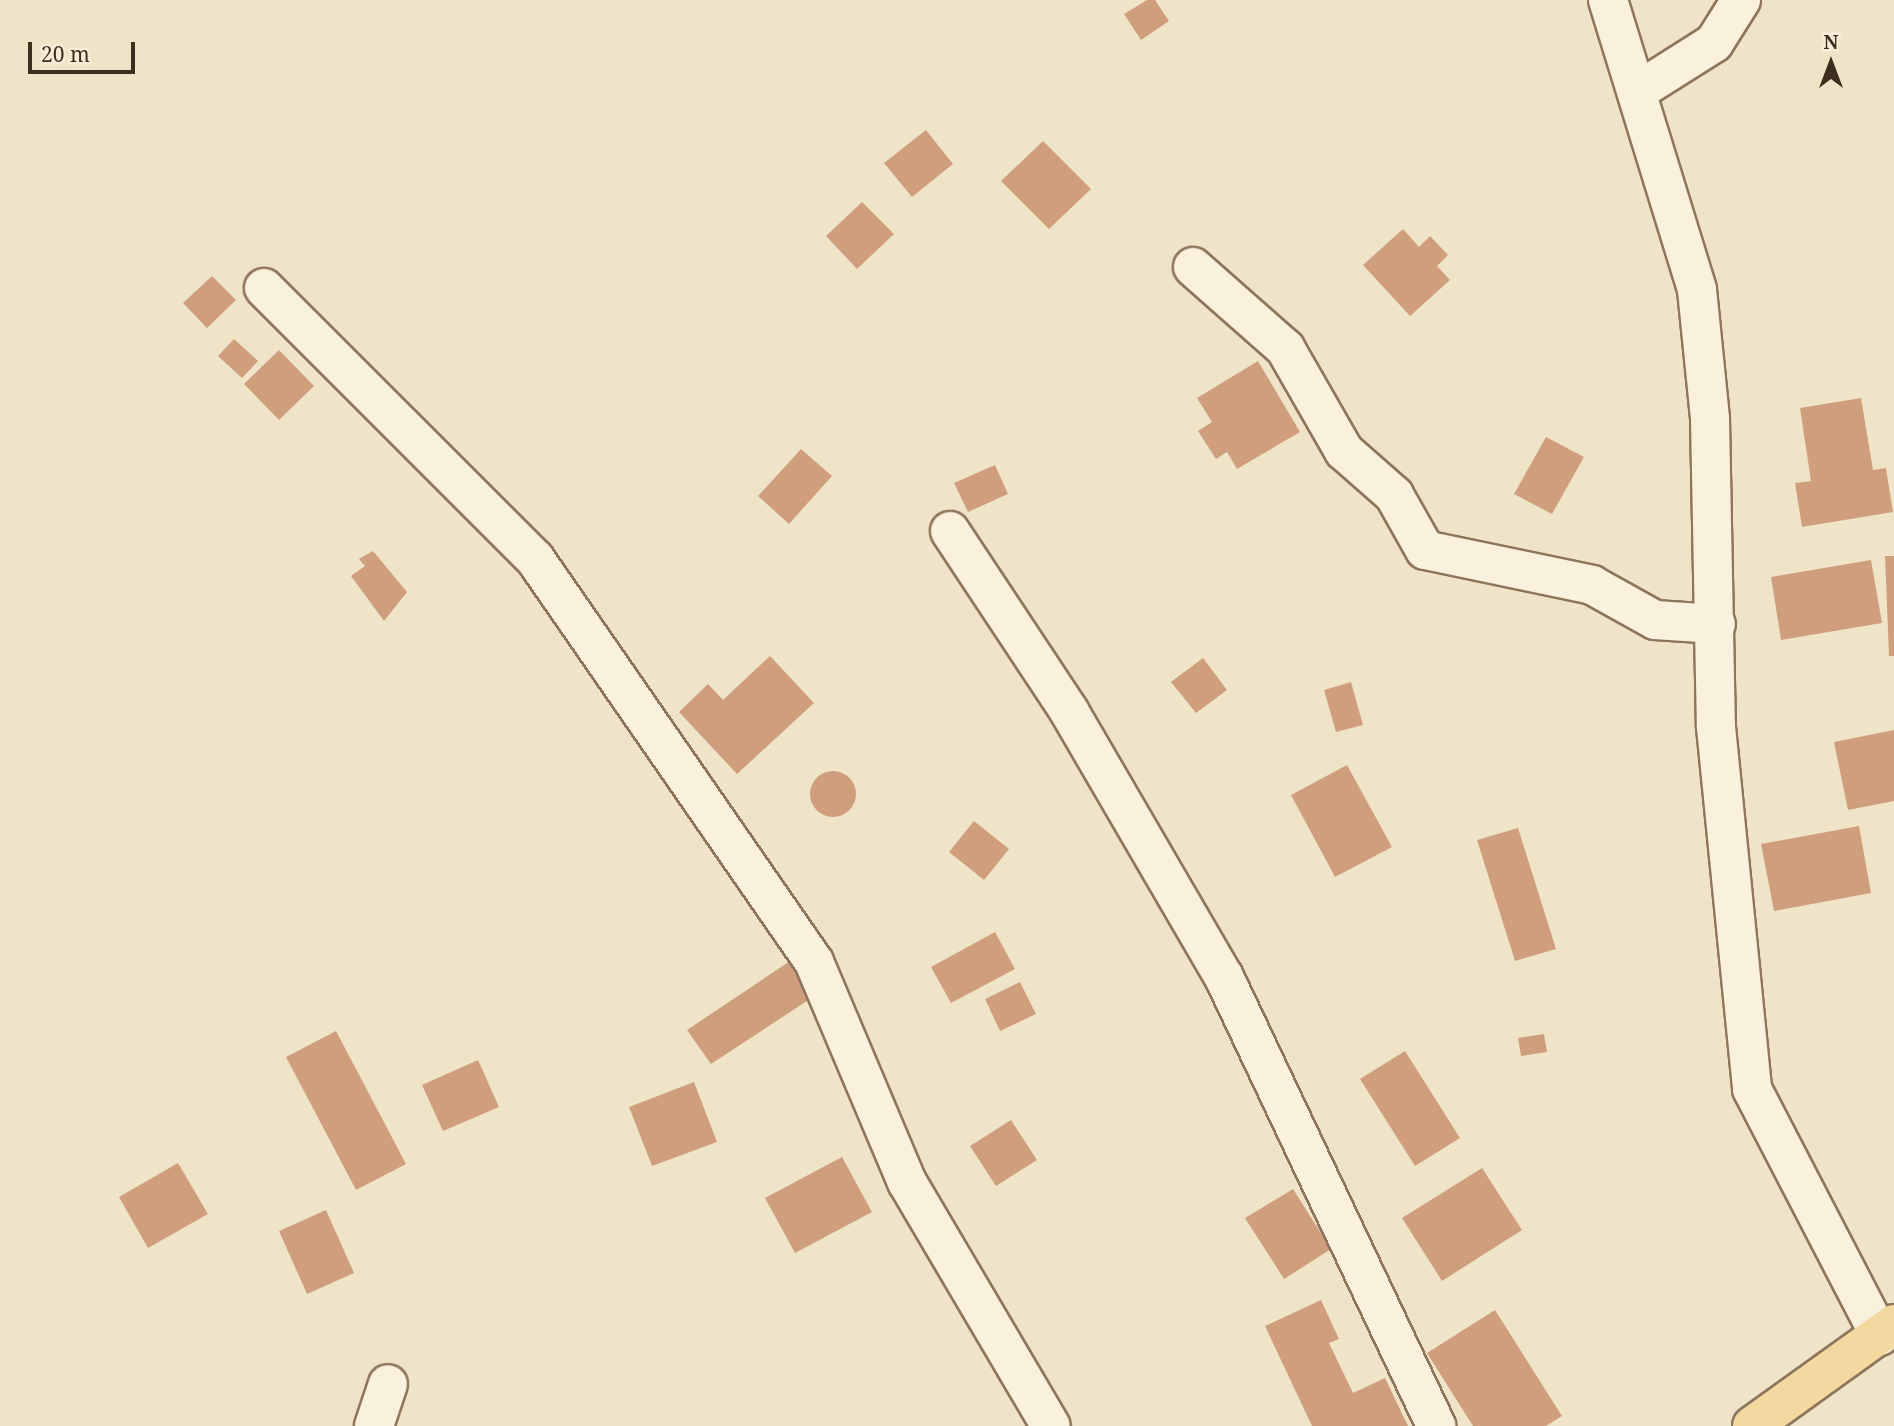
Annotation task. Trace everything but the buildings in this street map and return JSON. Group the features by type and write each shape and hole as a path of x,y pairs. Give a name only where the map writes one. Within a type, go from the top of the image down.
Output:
{"main road":[{"path":"1752,1426 1887,1330"}],"street":[{"path":"1608,0 1697,290 1710,419 1724,845 1745,967 1752,1089 1887,1330"},
{"path":"1638,91 1714,43 1741,0"},
{"path":"1193,267 1286,348 1343,451 1394,495 1425,550 1592,585 1655,620 1716,624"},
{"path":"264,288 535,559 814,962 908,1182 1051,1426"},
{"path":"950,531 1069,712 1224,977 1436,1426"},
{"path":"374,1426 388,1384"}]}
